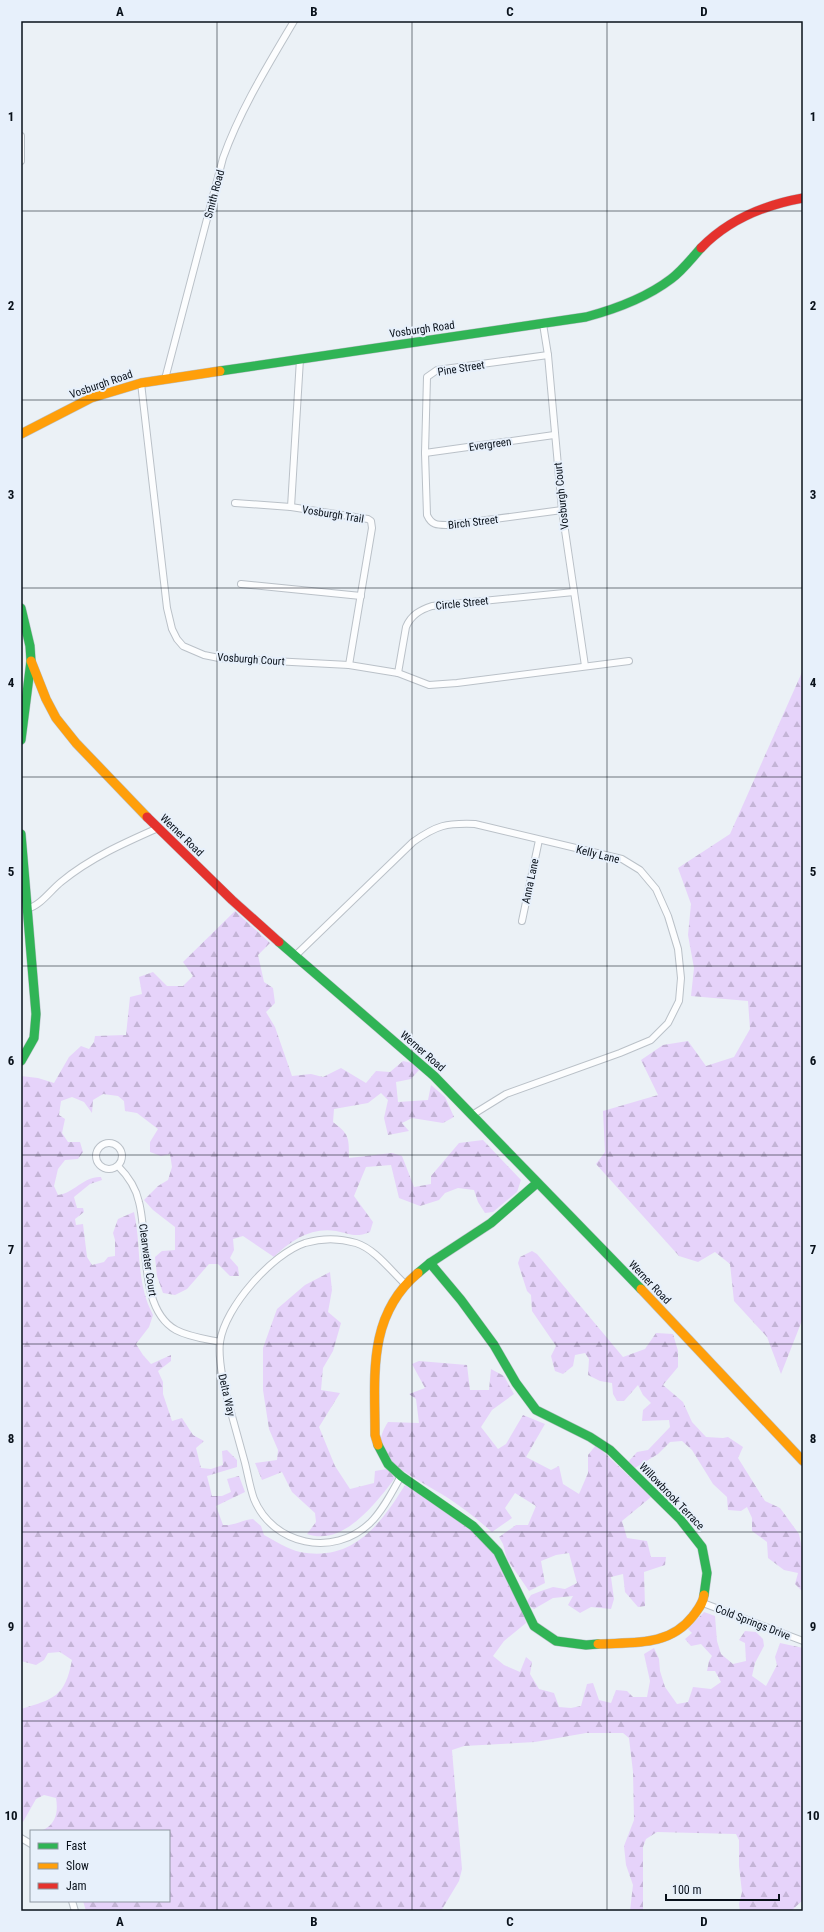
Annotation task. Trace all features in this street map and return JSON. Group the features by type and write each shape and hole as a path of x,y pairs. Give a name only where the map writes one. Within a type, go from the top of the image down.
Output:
{"street":[{"name":"Smith Road","path":"165,379 221,166 231,135 294,21"},
{"path":"21,136 21,161"},
{"name":"Vosburgh Road","path":"21,434 91,398 141,383 366,348 543,324 603,313 645,295 672,278 716,234 743,215 762,206 803,198"},
{"name":"Vosburgh Court","path":"543,324 548,355 554,435 562,510 585,666"},
{"name":"Pine Street","path":"425,453 425,387 427,377 431,372 548,355"},
{"name":"Vosburgh Trail","path":"291,507 300,359"},
{"name":"Vosburgh Court","path":"141,383 167,608 172,630 183,646 219,658 349,665 398,673 429,685 444,685 629,661"},
{"name":"Evergreen","path":"425,453 554,435"},
{"name":"Birch Street","path":"425,453 427,515 430,522 436,525 456,525 562,510"},
{"name":"Vosburgh Trail","path":"235,503 291,507 368,519 372,521 349,665"},
{"path":"241,584 361,596"},
{"name":"Circle Street","path":"398,673 406,627 409,620 422,609 432,606 574,592"},
{"path":"21,612 30,646 31,661 21,740"},
{"name":"Werner Road","path":"31,661 46,699 56,718 76,743 158,828 232,900 434,1076 667,1316 803,1461"},
{"name":"Kelly Lane","path":"295,956 413,842 430,830 451,823 475,824 622,859 640,870 656,888 668,916 678,950 681,978 679,1001 668,1023 651,1040 620,1053 506,1094 472,1115"},
{"path":"27,909 37,904 60,883 102,854 158,828"},
{"path":"21,834 36,1014 34,1038 21,1061"},
{"name":"Anna Lane","path":"522,921 539,840"},
{"path":"110,1143 120,1148 122,1159 118,1166 107,1169 100,1165 96,1154 100,1147 110,1143"},
{"name":"Clearwater Court","path":"118,1166 130,1181 140,1202 150,1289 162,1319 176,1330 196,1337 220,1342"},
{"name":"Willowbrook Terrace","path":"430,1263 461,1300 489,1338 516,1383 536,1410 590,1437 610,1450 657,1495 702,1547 707,1573 703,1603 687,1624 673,1635 655,1641 586,1645 556,1642 534,1626 498,1552 473,1526 401,1476 388,1464 379,1450 376,1435 374,1394 375,1355 384,1318 397,1294 405,1284 430,1263 491,1223 537,1183"},
{"name":"Delta Way","path":"401,1476 382,1509 370,1524 354,1535 335,1542 314,1544 297,1539 270,1523 254,1498 224,1388 221,1372 220,1342 227,1321 240,1299 261,1275 286,1253 304,1244 322,1239 340,1239 358,1244 368,1249 405,1284"},
{"name":"Cold Springs Drive","path":"703,1603 803,1641"},
{"path":"21,1838 30,1843"}],"green space":[{"path":"803,670 803,1318 781,1374 767,1337 734,1301 730,1264 715,1252 698,1262 679,1256 596,1164 605,1152 603,1111 658,1095 641,1060 663,1045 688,1041 706,1066 734,1057 750,1029 748,1001 691,996 694,968 688,935 691,904 678,868 730,834"},
{"path":"235,911 270,943 258,955 264,982 273,988 275,1003 266,1012 275,1027 292,1076 311,1074 323,1077 341,1068 366,1083 376,1071 390,1072 403,1061 412,1063 419,1070 411,1079 396,1082 398,1102 428,1100 431,1085 445,1097 454,1117 443,1123 412,1118 402,1123 409,1131 388,1135 384,1118 388,1100 381,1093 368,1103 334,1109 333,1122 345,1133 347,1137 349,1145 349,1158 392,1153 402,1156 414,1187 431,1184 431,1176 459,1143 483,1140 521,1180 517,1192 493,1212 485,1213 478,1202 474,1190 458,1188 445,1193 439,1200 420,1206 399,1198 391,1165 366,1167 354,1196 373,1222 370,1232 357,1235 327,1230 310,1233 287,1245 274,1257 243,1236 233,1239 234,1250 230,1258 238,1267 239,1276 230,1276 218,1264 209,1264 187,1289 175,1295 163,1293 157,1276 155,1257 162,1251 175,1250 175,1227 153,1210 144,1200 158,1186 168,1180 172,1167 170,1154 161,1156 150,1152 150,1142 158,1129 137,1113 125,1111 124,1101 118,1096 103,1094 93,1100 92,1113 84,1102 72,1097 61,1101 59,1115 65,1119 62,1133 68,1142 80,1142 83,1152 78,1159 65,1160 58,1169 54,1186 58,1195 64,1194 89,1179 101,1177 102,1180 90,1184 74,1197 77,1208 83,1208 84,1212 75,1219 76,1225 83,1224 87,1257 92,1265 104,1262 108,1257 115,1256 115,1240 113,1233 118,1219 134,1212 141,1277 147,1302 153,1315 149,1327 136,1344 151,1364 171,1355 171,1361 158,1371 163,1382 163,1394 172,1421 182,1418 193,1435 204,1441 196,1448 201,1468 211,1469 223,1465 222,1451 227,1450 237,1460 237,1467 207,1476 212,1496 222,1496 231,1492 227,1479 239,1476 245,1492 216,1506 223,1525 231,1525 253,1519 261,1526 264,1535 291,1549 300,1552 319,1554 335,1551 350,1546 375,1526 386,1514 405,1485 469,1526 496,1557 524,1615 526,1623 504,1641 493,1656 504,1665 520,1672 526,1657 532,1662 530,1674 539,1689 554,1693 559,1707 571,1708 581,1706 587,1684 593,1683 599,1700 611,1703 616,1690 627,1691 633,1697 647,1697 650,1681 644,1654 654,1648 659,1659 660,1671 665,1687 677,1704 688,1702 693,1687 711,1689 721,1682 715,1671 707,1671 709,1661 712,1656 701,1644 691,1646 685,1639 692,1633 688,1629 704,1612 715,1616 717,1641 721,1654 733,1664 746,1661 745,1643 739,1640 745,1631 756,1632 763,1639 764,1646 755,1663 752,1676 766,1686 777,1665 775,1657 780,1643 803,1648 803,1900 791,1911 740,1911 739,1904 742,1892 739,1866 739,1840 736,1834 657,1832 646,1839 643,1847 643,1911 630,1911 633,1885 626,1865 624,1846 634,1820 633,1772 629,1738 623,1733 586,1733 535,1742 464,1746 452,1750 462,1869 459,1881 441,1911 86,1911 83,1902 170,1902 170,1830 42,1830 52,1823 56,1815 57,1807 56,1798 44,1795 36,1799 23,1822 21,1820 21,1709 50,1699 56,1695 66,1682 72,1660 60,1652 48,1653 44,1660 36,1665 21,1661 21,1076 38,1078 54,1083 69,1057 81,1046 89,1049 94,1042 95,1036 126,1035 130,997 142,994 139,977 153,972 167,986 183,986 193,976 183,962"},
{"path":"532,1251 537,1254 623,1357 645,1349 656,1333 673,1334 678,1351 678,1367 663,1385 683,1402 692,1422 706,1437 728,1437 743,1447 738,1458 765,1501 780,1508 799,1534 803,1553 803,1592 795,1584 798,1573 784,1570 768,1558 767,1542 752,1531 752,1518 747,1507 741,1511 728,1510 727,1497 713,1484 692,1450 682,1441 670,1442 658,1454 635,1468 628,1462 637,1452 648,1450 670,1427 669,1420 642,1421 643,1410 651,1403 643,1395 638,1385 624,1401 617,1401 613,1394 612,1383 600,1381 588,1375 589,1359 585,1353 575,1355 573,1366 563,1374 555,1371 551,1356 556,1346 532,1311 531,1295 527,1291 518,1263 520,1257"},
{"path":"330,1272 332,1290 328,1312 341,1323 333,1351 323,1368 321,1390 340,1393 319,1427 335,1466 350,1489 374,1483 375,1471 387,1469 395,1478 368,1510 346,1529 333,1534 320,1536 307,1534 316,1522 315,1513 292,1492 282,1472 262,1480 255,1463 277,1460 278,1450 269,1429 263,1390 263,1348 277,1309 305,1285"},
{"path":"419,1361 467,1365 470,1390 489,1390 491,1369 504,1376 514,1394 492,1410 481,1427 498,1449 506,1444 523,1415 545,1424 526,1457 551,1470 559,1466 563,1484 579,1494 588,1473 588,1455 596,1445 651,1497 622,1521 627,1538 647,1541 651,1557 666,1557 665,1565 644,1572 645,1606 638,1607 625,1592 623,1574 611,1577 614,1599 611,1609 591,1607 580,1613 568,1605 573,1596 553,1598 534,1609 526,1603 531,1595 553,1587 565,1589 577,1583 569,1553 556,1555 541,1561 545,1583 529,1591 507,1559 503,1544 499,1537 516,1525 528,1525 536,1506 515,1493 505,1508 512,1518 492,1532 472,1515 407,1473 387,1456 382,1447 381,1439 388,1422 419,1423 416,1399 409,1394 425,1388 412,1364"}],"traffic: fast":[{"path":"220,371 586,317 619,306 651,292 683,269 701,248"},
{"path":"21,608 30,646 31,661 21,740"},
{"path":"21,834 36,1014 34,1038 21,1061"},
{"path":"279,942 434,1076 641,1289"},
{"path":"418,1273 430,1263 491,1223 537,1183"},
{"path":"430,1263 461,1300 494,1345 516,1383 536,1410 590,1437 610,1450 680,1519 702,1547 707,1573 704,1595"},
{"path":"378,1445 388,1464 401,1476 473,1526 498,1552 534,1626 556,1641 586,1645 598,1644"}],"traffic: slow":[{"path":"21,434 91,398 141,383 220,371"},
{"path":"31,661 46,699 56,718 76,743 147,817"},
{"path":"378,1445 375,1435 375,1369 377,1348 382,1328 390,1308 402,1290 418,1273"},
{"path":"641,1289 803,1461"},
{"path":"598,1644 650,1641 673,1633 693,1616 701,1604 704,1595"}],"traffic: jam":[{"path":"701,248 735,221 761,209 803,198"},
{"path":"147,817 232,900 279,942"}]}
